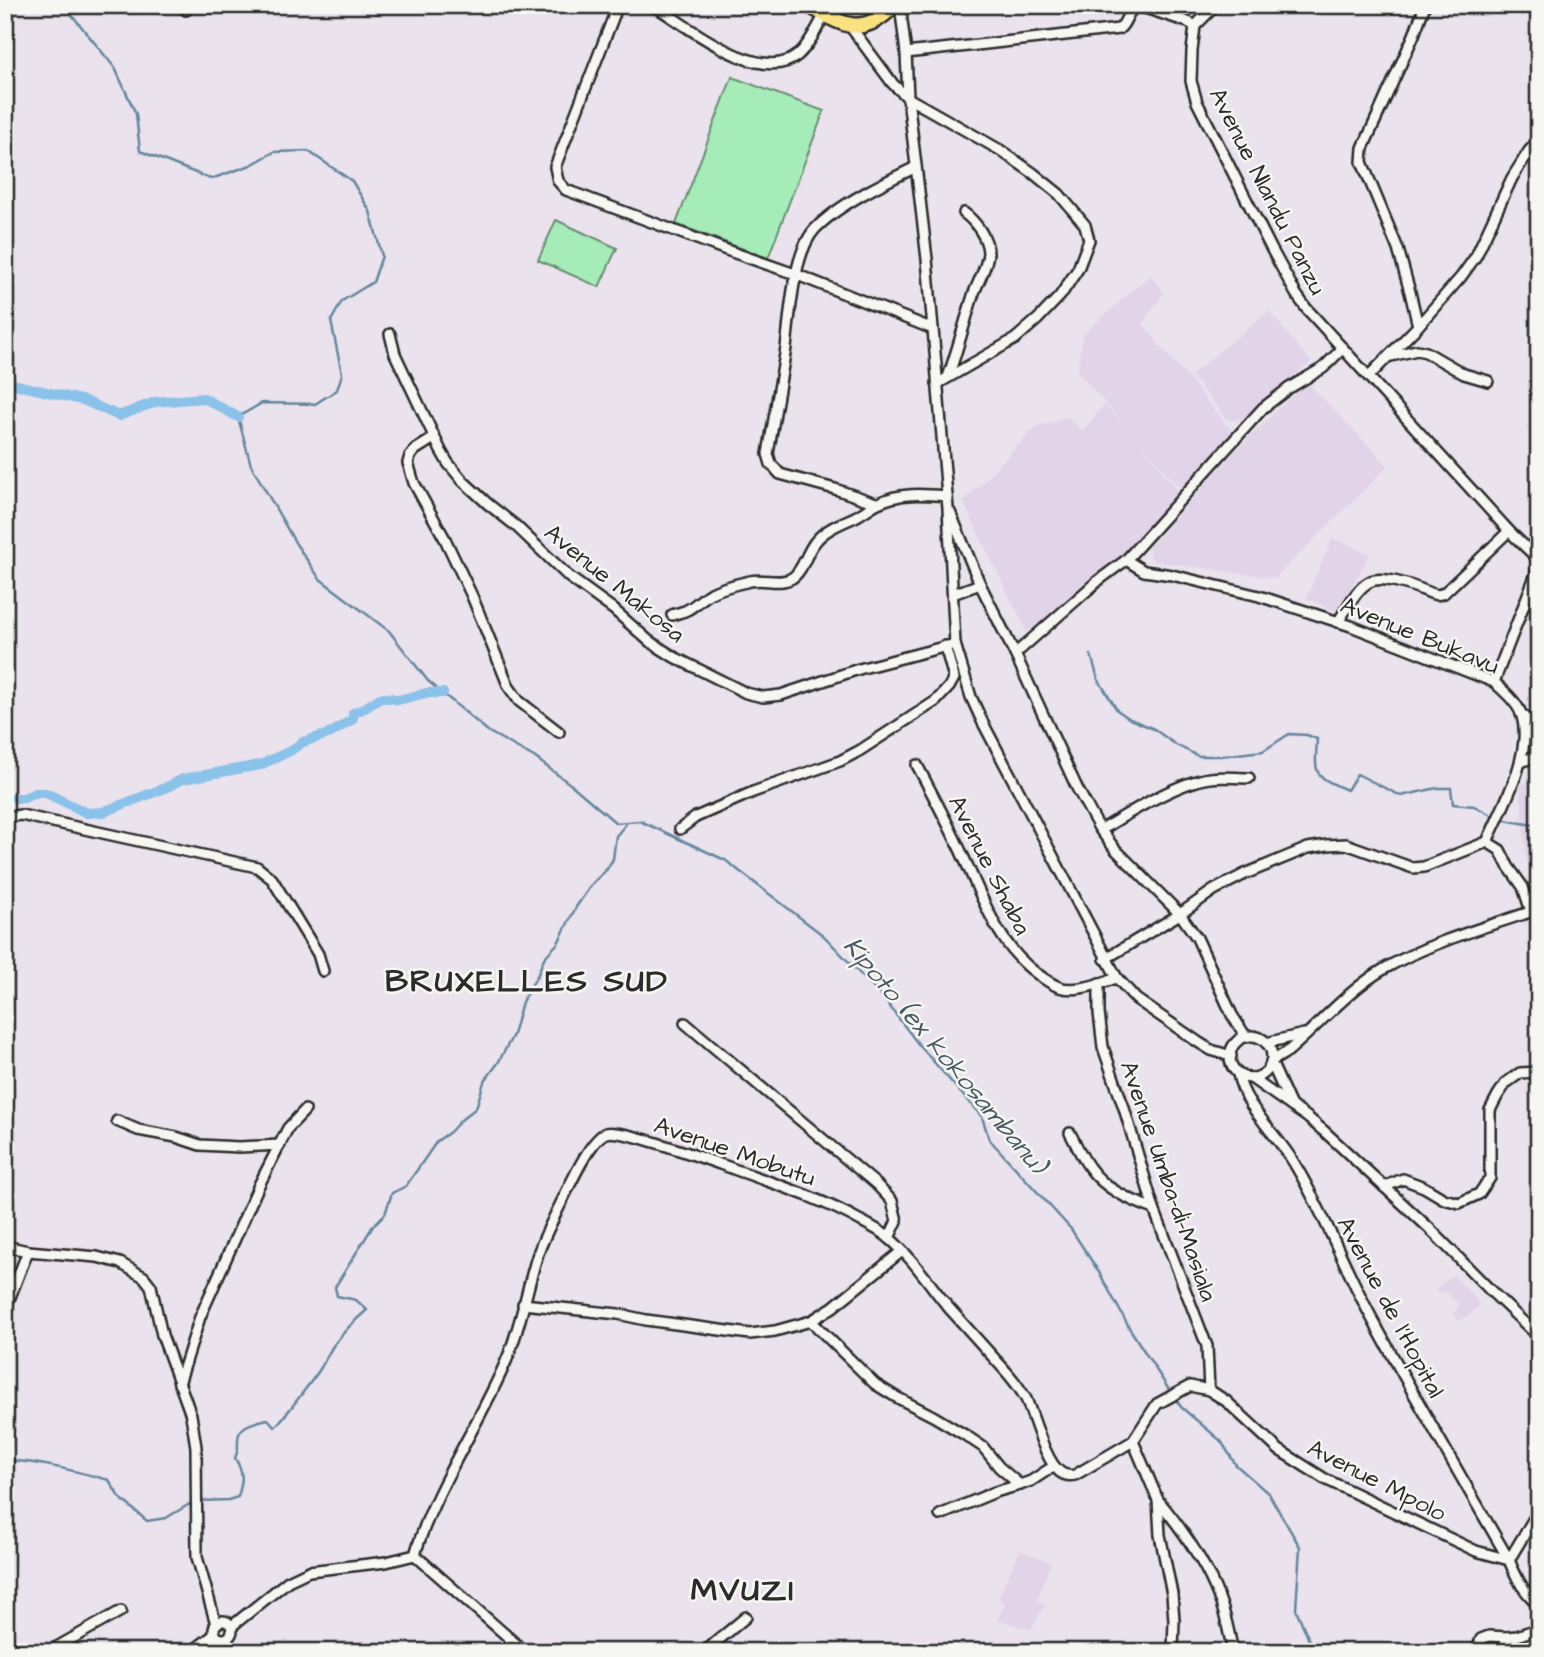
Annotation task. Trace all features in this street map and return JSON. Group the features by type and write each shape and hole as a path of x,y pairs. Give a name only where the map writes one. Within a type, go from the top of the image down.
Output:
{"highway":[{"path":"809,5 850,26 866,25 894,5"}],"street":[{"path":"618,5 555,167 558,181 566,190 795,274 933,329"},
{"path":"650,5 728,52 750,61 768,64 786,61 797,55 810,41 825,14"},
{"path":"680,830 696,817 753,792 840,761 936,701 949,688 954,678 950,645 953,594 948,508 900,5"},
{"path":"906,53 1119,29 1133,7 1139,6 1195,26 1216,5"},
{"path":"1418,326 1398,249 1362,162 1363,148 1425,5"},
{"path":"850,26 893,84 908,98 1000,150 1033,173 1059,194 1085,225 1089,240 1078,269 1060,296 1038,319 1015,339 937,384"},
{"name":"Avenue Nlandu Panzu","path":"1195,26 1191,81 1198,102 1296,294 1539,563"},
{"path":"1369,376 1461,277 1476,256 1512,178 1529,151 1539,141"},
{"path":"876,503 780,474 771,464 768,454 795,274 806,244 814,230 841,209 885,181 916,167"},
{"path":"948,377 988,254 974,221 964,213"},
{"name":"Avenue Makosa","path":"390,334 395,354 434,438 448,463 463,481 569,576 613,609 649,641 694,667 746,693 763,697 781,695 859,669 950,645"},
{"path":"1015,654 1099,580 1126,560 1263,408 1289,388 1323,368 1343,348"},
{"path":"1389,356 1418,350 1426,352 1464,374 1488,381"},
{"path":"434,438 410,456 408,463 414,483 445,539 509,687 519,701 559,732"},
{"path":"672,615 686,611 719,589 751,581 764,579 777,582 794,577 816,539 876,503 905,495 947,496"},
{"path":"948,508 980,584 1077,788 1115,849 1180,914 1197,939 1231,1015 1246,1037"},
{"path":"1338,622 1354,598 1373,580 1409,584 1435,596 1444,593 1509,531"},
{"name":"Avenue Bukavu","path":"1126,560 1144,571 1259,596 1338,622 1494,682 1511,698 1521,714 1539,727"},
{"path":"1494,682 1539,563"},
{"path":"953,594 980,584"},
{"path":"950,645 982,721 1117,978 1136,999 1198,1042 1211,1050 1231,1056"},
{"path":"1105,959 1214,890 1308,848 1346,844 1413,868 1424,867 1487,842 1521,762 1525,733 1521,714"},
{"path":"1521,762 1539,755"},
{"name":"Avenue Shaba","path":"917,765 1008,947 1025,965 1059,987 1068,989 1117,978"},
{"path":"1101,830 1184,785 1210,778 1249,778"},
{"path":"5,817 21,815 257,867 272,880 318,954 323,971"},
{"path":"1251,1078 1264,1074 1272,1061 1282,1056 1353,992 1384,969 1425,949 1535,910 1500,850 1487,842"},
{"name":"Avenue Umba-di-Masiala","path":"1098,983 1103,1047 1154,1209 1207,1346 1209,1390"},
{"path":"685,1023 876,1184 892,1201 897,1221 889,1238"},
{"path":"1266,1042 1306,1034"},
{"path":"1292,1107 1266,1042 1260,1038 1246,1037 1239,1041 1231,1056 1234,1069 1238,1073 1251,1078 1292,1107 1307,1117 1429,1228 1539,1337"},
{"path":"1384,1187 1403,1179 1444,1199 1459,1203 1479,1194 1490,1178 1490,1110 1506,1083 1520,1073 1539,1072"},
{"name":"Avenue de l'Hopital","path":"1238,1073 1251,1105 1294,1163 1374,1322 1509,1560"},
{"path":"179,1384 200,1317 259,1185 288,1128 305,1110"},
{"path":"117,1121 138,1130 176,1137 200,1145 239,1147 280,1144"},
{"name":"Avenue Mobutu","path":"415,1555 422,1530 436,1499 495,1386 508,1355 544,1238 588,1151 605,1133 622,1134 678,1151 813,1198 846,1212 889,1238 1012,1377 1025,1397 1054,1466"},
{"path":"1070,1133 1089,1168 1104,1182 1123,1196 1154,1209"},
{"path":"5,1246 28,1251 97,1257 120,1263 144,1277 151,1286 162,1335 194,1428 197,1557 219,1638 228,1638 232,1634 232,1626"},
{"path":"5,1310 28,1251"},
{"path":"523,1304 618,1314 750,1334 775,1331 811,1321 833,1307 902,1251"},
{"path":"811,1321 875,1384 983,1447 999,1467 1020,1485"},
{"name":"Avenue Mpolo","path":"1133,1441 1157,1404 1190,1386 1209,1390 1226,1401 1279,1450 1325,1479 1476,1551 1509,1560"},
{"path":"940,1515 995,1492 1031,1481 1054,1466 1067,1476 1075,1475 1133,1441 1157,1500 1160,1535 1172,1594 1173,1652"},
{"path":"1157,1500 1181,1527 1212,1581 1233,1652"},
{"path":"1539,1510 1509,1560 1519,1583 1539,1605"},
{"path":"232,1626 288,1581 310,1570 386,1562 415,1555 525,1652"},
{"path":"48,1652 121,1611"},
{"path":"704,1652 746,1618"},
{"path":"191,1652 225,1621 232,1626"},
{"path":"1479,1652 1481,1639 1489,1636 1517,1636 1539,1628"},
{"path":"1504,1652 1507,1637"}],"shaded area":[{"path":"1150,275 1164,292 1143,323 1234,435 1208,466 1182,490 1142,445 1178,491 1147,530 1113,562 1027,632 963,502 1036,427 1068,417 1082,431 1104,405 1122,422 1077,371 1083,334"},
{"path":"1269,311 1311,362 1241,420 1228,420 1191,375"},
{"path":"1308,383 1388,466 1275,578 1153,561 1148,548 1233,453"},
{"path":"1333,538 1370,554 1337,612 1306,598"},
{"path":"1539,775 1539,888 1526,857 1520,786"},
{"path":"1453,1275 1480,1304 1459,1321 1452,1314 1460,1306 1445,1291 1440,1294 1435,1289"},
{"path":"1020,1551 1051,1562 1037,1600 1045,1605 1031,1629 997,1620 1005,1603 999,1598"}],"green space":[{"path":"732,77 824,111 768,258 676,224"},
{"path":"556,220 617,248 599,287 538,260"}],"waterway":[{"name":"Kipoto (ex kokosambanu)","path":"66,5 115,68 136,114 140,151 211,179 251,165 274,152 308,151 352,181 370,211 382,256 373,282 342,301 331,321 342,374 337,390 315,404 262,403 238,417 251,465 296,544 320,579 389,631 428,681 489,732 534,757 616,823 640,821 725,860 824,936 884,999 919,1045 982,1117 989,1139 1071,1229 1171,1393"},
{"path":"5,382 85,401 119,416 155,402 204,398 238,417"},
{"path":"1091,655 1098,679 1117,710 1198,756 1263,751 1289,734 1307,735 1317,739 1318,772 1327,781 1347,790 1357,774 1401,796 1437,788 1451,788 1453,804 1474,806 1493,816"},
{"path":"15,798 46,793 87,813 103,812 183,779 260,765 303,742 331,733 353,719 353,713 380,698 398,700 426,693 443,693"},
{"path":"1504,820 1539,826"},
{"path":"200,1501 238,1497 242,1477 235,1458 240,1431 248,1425 268,1419 275,1427 318,1372 337,1341 367,1310 356,1300 337,1296 335,1287 373,1226 385,1214 392,1193 406,1186 437,1141 476,1108 484,1082 513,1035 522,1002 544,958 558,943 576,907 592,884 607,869 613,859 616,836 626,824"},
{"name":"Kipoto (ex kokosambanu)","path":"1175,1398 1181,1407 1221,1441 1236,1465 1269,1494 1300,1547 1296,1609 1314,1652"},
{"path":"5,1460 45,1465 109,1480 119,1497 147,1521 166,1518 193,1502"}],"district":[{"name":"BRUXELLES SUD","path":"527,980"},
{"name":"MVUZI","path":"743,1589"}]}
